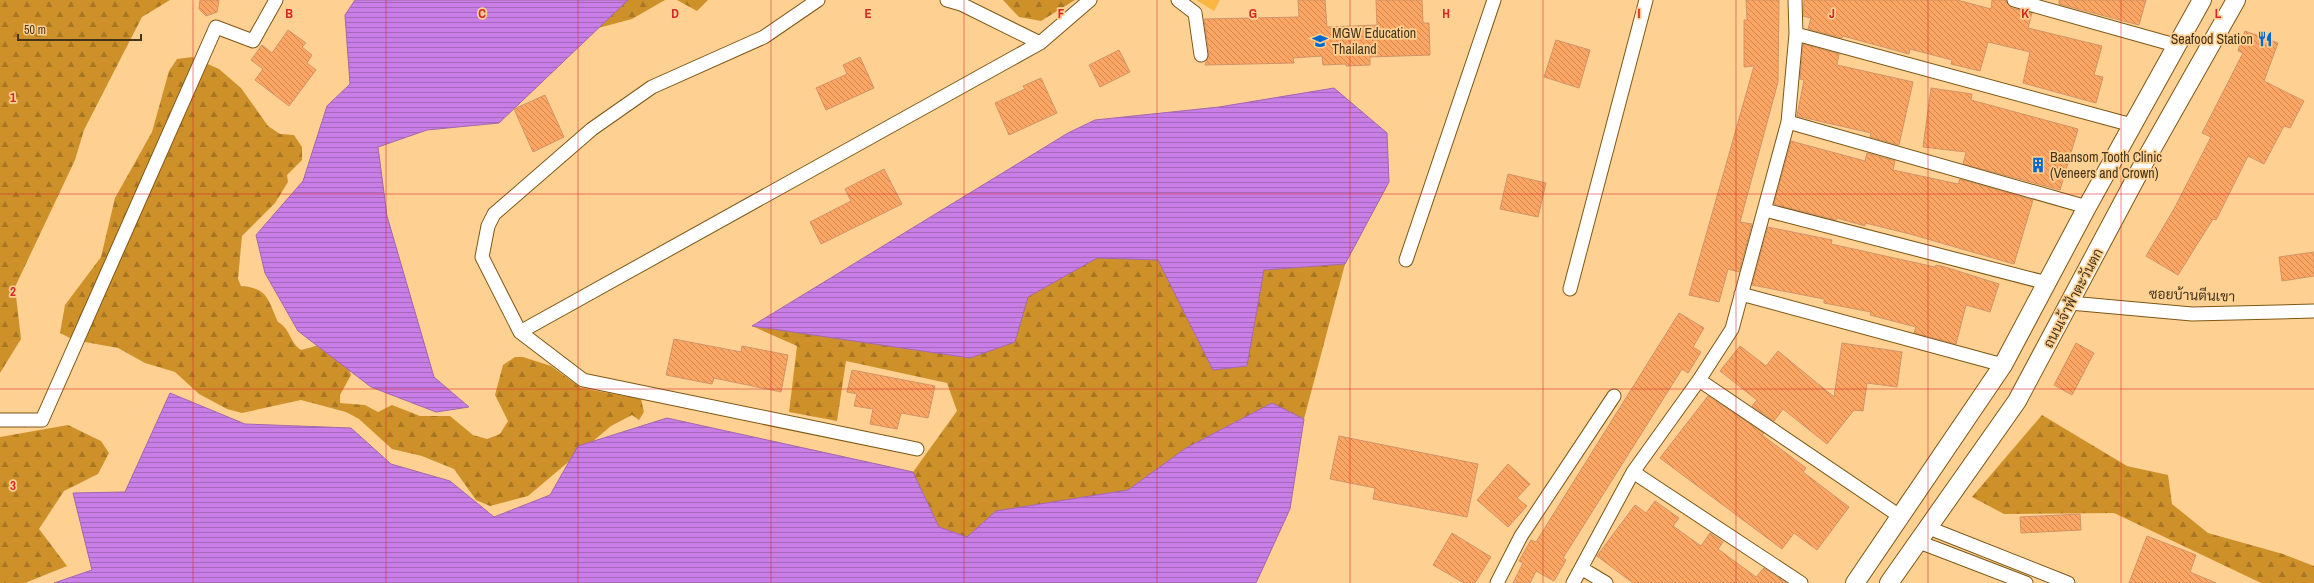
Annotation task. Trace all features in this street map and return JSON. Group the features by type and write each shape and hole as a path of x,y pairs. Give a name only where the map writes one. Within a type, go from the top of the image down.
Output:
{"main road":[{"path":"1855,583 2003,365 2047,284 2086,207 2175,45 2202,0"},
{"name":"ถนนเจ้าฟ้าตะวันตก","path":"1890,583 2017,401 2146,160 2236,0"}],"street":[{"path":"0,420 42,420 216,27 253,41 276,0"},
{"path":"818,0 764,37 652,87 592,128 494,214 488,226 482,257 520,332 583,380 917,448"},
{"path":"947,0 961,4 1040,43"},
{"path":"520,332 1040,43 1090,0"},
{"path":"1178,0 1195,13 1201,55"},
{"path":"1406,260 1494,0"},
{"path":"1570,289 1646,0"},
{"path":"1573,583 1633,472 1699,380 1732,329 1788,122 1796,34 1795,0"},
{"path":"2014,0 2175,45"},
{"path":"1796,34 2132,125"},
{"path":"1788,122 2086,207"},
{"path":"1764,210 2047,284"},
{"path":"1741,294 2003,365"},
{"name":"ซอยบ้านตีนเขา","path":"2070,303 2192,314 2314,311"},
{"path":"1699,380 1901,517"},
{"path":"1497,583 1521,536 1614,396"},
{"path":"1633,472 1801,583"},
{"path":"1924,535 2026,583"},
{"path":"1924,535 2068,583"},
{"path":"1581,568 1606,583"}],"shaded area":[{"path":"355,0 628,0 499,123 427,130 378,147 387,216 434,377 469,407 436,412 371,387 298,331 265,273 256,235 303,181 327,106 350,84 345,15"},
{"path":"1196,0 1220,0 1214,11"},
{"path":"1334,88 1387,133 1389,182 1345,264 1264,270 1247,366 1213,370 1158,260 1097,258 1028,297 1015,342 970,358 752,326 1068,133 1095,120 1219,107"},
{"path":"170,393 245,424 351,428 391,464 450,481 494,517 550,495 578,446 667,418 913,472 939,527 967,537 996,511 1128,490 1186,448 1272,403 1304,419 1290,509 1256,583 54,583 92,570 73,493 125,492"}],"green space":[{"path":"0,0 170,0 142,17 84,130 75,160 15,287 21,339 0,373"},
{"path":"628,0 665,0 632,19 598,28"},
{"path":"677,0 708,0 697,11"},
{"path":"1003,0 1075,0 1041,21 1019,17"},
{"path":"192,57 219,69 241,88 268,126 280,134 294,135 302,147 302,160 287,175 288,182 275,203 242,236 238,279 241,286 257,289 266,296 278,322 285,328 294,344 301,350 324,344 344,355 351,375 340,395 340,403 365,405 378,412 392,405 420,416 450,416 473,435 487,439 500,434 508,421 495,395 503,365 515,357 523,357 551,366 581,388 641,399 644,412 639,420 632,415 611,426 528,496 490,506 476,500 454,469 422,456 392,449 359,419 346,412 301,400 242,413 227,409 199,394 175,372 145,363 118,348 74,340 60,333 65,305 101,257 115,198 152,132 169,71 177,59"},
{"path":"1097,258 1158,260 1213,370 1247,366 1264,270 1345,264 1304,419 1272,403 1186,448 1128,490 996,511 967,537 939,527 913,472 957,411 947,383 846,361 837,421 789,412 797,346 752,326 970,358 1015,342 1028,297"},
{"path":"2042,415 2127,466 2168,475 2172,504 2208,533 2283,554 2314,566 2314,583 2261,583 2114,513 2004,514 1972,497"},
{"path":"68,425 101,441 109,453 98,474 64,491 39,529 67,566 25,583 0,583 0,437"}],"building":[{"path":"200,0 219,0 217,12 206,16 199,9"},
{"path":"1298,0 1325,0 1327,27 1377,25 1376,0 1422,0 1423,23 1429,23 1430,55 1370,57 1370,65 1323,65 1322,56 1293,58 1294,63 1205,65 1209,54 1204,19 1299,17"},
{"path":"1746,0 1779,0 1778,82 1740,222 1752,224 1739,272 1728,269 1719,302 1689,295 1754,66 1744,67 1744,20 1747,20"},
{"path":"1804,0 1957,0 1991,9 1992,0 2006,0 2011,8 2032,13 2028,28 2102,46 2094,75 2103,77 2096,103 2023,83 2030,52 1988,42 1980,71 1951,64 1952,60 1910,49 1909,54 1843,36 1842,38 1808,29 1811,18 1803,16"},
{"path":"2059,0 2146,0 2139,25 2059,4"},
{"path":"288,30 306,43 302,47 312,55 307,63 316,70 289,106 255,80 263,69 251,60 262,45 272,53"},
{"path":"2245,31 2278,43 2264,81 2304,101 2290,128 2284,126 2264,164 2248,156 2216,220 2213,219 2178,275 2146,256 2174,209 2211,137 2202,133 2243,53 2238,51"},
{"path":"1556,40 1590,50 1579,88 1544,77"},
{"path":"1803,44 1839,54 1837,65 1913,82 1899,145 1870,137 1871,133 1797,116 1804,80 1800,79"},
{"path":"1119,50 1130,72 1100,87 1089,65"},
{"path":"860,57 874,88 826,110 816,88 847,74 843,65"},
{"path":"1041,78 1057,113 1009,135 995,103 1025,89 1023,86"},
{"path":"1931,88 1972,94 1971,100 2078,129 2060,190 1963,164 1966,152 1923,147"},
{"path":"545,95 564,137 533,152 514,109"},
{"path":"1791,141 1865,161 1867,153 1895,161 1893,170 1958,184 1960,179 2033,200 2014,264 1910,234 1865,223 1865,226 1837,218 1836,220 1774,204"},
{"path":"884,169 902,204 821,244 810,222 851,201 845,189"},
{"path":"1508,174 1546,183 1538,217 1500,209"},
{"path":"1768,227 1832,240 1831,244 1935,267 1936,265 1945,267 1999,284 1990,312 1966,305 1956,344 1914,333 1916,327 1870,315 1871,312 1824,303 1824,299 1752,285"},
{"path":"2314,252 2314,276 2282,281 2279,257"},
{"path":"1679,313 1704,328 1693,347 1701,352 1688,373 1682,369 1563,558 1566,560 1554,581 1536,571 1530,583 1513,583 1523,563 1519,561 1531,540 1536,542"},
{"path":"674,339 741,352 742,346 788,355 781,392 714,378 712,384 666,375"},
{"path":"1842,343 1902,352 1897,387 1867,383 1863,411 1854,410 1827,444 1783,409 1774,421 1752,406 1757,400 1720,371 1740,346 1766,366 1778,351 1834,397"},
{"path":"2076,343 2094,353 2072,395 2054,385"},
{"path":"852,370 935,386 928,418 901,413 897,429 870,424 873,409 854,406 857,394 847,392"},
{"path":"1708,396 1764,433 1762,435 1806,468 1803,472 1849,507 1817,550 1794,533 1782,549 1660,458"},
{"path":"1339,436 1478,464 1467,517 1373,499 1375,488 1330,479"},
{"path":"1508,464 1530,484 1517,498 1527,506 1508,527 1477,500"},
{"path":"1655,501 1679,518 1673,526 1701,546 1710,533 1723,542 1718,549 1756,577 1764,568 1786,583 1633,583 1597,556 1635,505 1646,513"},
{"path":"2080,514 2081,530 2021,533 2020,517"},
{"path":"1452,533 1491,557 1475,583 1464,583 1433,565"},
{"path":"2147,536 2196,555 2190,572 2216,583 2129,583"}],"place":[{"name":"Seafood Station","path":"2265,39"},
{"name":"MGW Education Thailand","path":"1320,41"},
{"name":"Baansom Tooth Clinic (Veneers and Crown)","path":"2038,165"}]}
